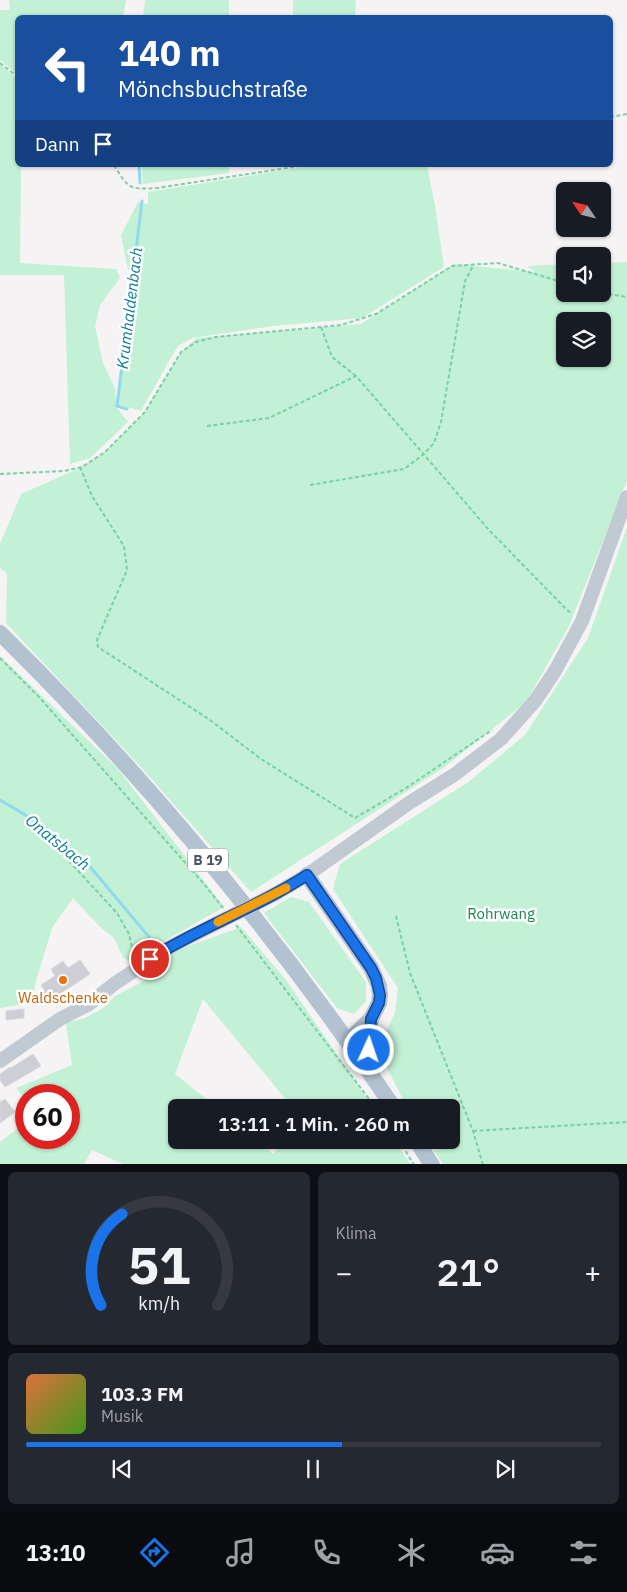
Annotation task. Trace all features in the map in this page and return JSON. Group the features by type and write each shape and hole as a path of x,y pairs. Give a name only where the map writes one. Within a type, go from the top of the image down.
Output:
{"main road":[{"name":"B 19","path":"0,633 83,718 166,810 270,937 348,1041 388,1099"},
{"path":"307,875 376,978 380,995 379,1003 371,1019 348,1041"},
{"path":"371,1019 369,1040 371,1074"},
{"path":"422,1149 432,1164"}],"street":[{"path":"0,1061 60,1019 89,1004 135,970 188,937 275,894 307,875 409,803 454,775 501,739 535,701 555,671 582,621 627,497"}],"path":[{"path":"0,63 15,75"},
{"path":"613,116 627,114"},
{"path":"115,167 125,184 139,190 294,167"},
{"path":"310,485 404,469 434,444 442,422 465,281 474,264"},
{"path":"0,474 64,471 80,467 104,452 145,412 181,352 196,342 216,337 342,325 376,314 452,266 498,264 556,280"},
{"path":"611,295 627,298"},
{"path":"321,327 332,357 356,376 488,530 566,609 582,621"},
{"path":"208,426 269,418 356,376"},
{"path":"80,467 92,496 124,546 127,570 97,640 98,647 210,720 261,759 354,818 406,788 492,730"},
{"path":"0,658 40,697 204,884 227,919 369,1099"},
{"path":"69,861 117,913 129,934 134,954 135,970"},
{"path":"396,916 410,973 473,1131 483,1164"},
{"path":"473,1131 627,1122"},
{"path":"405,1149 414,1164"}],"green space":[{"path":"9,0 126,0 123,15 15,15 15,72 0,60 0,10 10,10"},
{"path":"145,0 229,0 229,15 143,15"},
{"path":"293,0 356,0 355,15 293,15"},
{"path":"0,64 15,77 15,167 21,167 20,263 116,269 120,278 100,305 95,326 103,363 115,388 116,403 137,271 128,270 121,235 138,202 148,204 148,192 304,167 427,167 444,267 362,318 273,326 192,338 178,346 141,411 116,404 128,422 90,458 70,464 64,275 0,275"},
{"path":"142,167 229,167 229,173 143,184"},
{"path":"627,262 627,481 569,626 526,702 446,766 251,892 141,767 6,623 7,574 0,567 0,544 21,494 82,467 105,452 145,412 181,352 197,338 361,324 454,264 535,272 527,266 556,264 556,302 611,302 611,263"},
{"name":"Rohrwang","path":"627,527 627,1164 443,1164 433,1149 460,1149 460,1099 403,1099 386,1066 382,1040 395,1013 398,988 333,889 340,864 467,783 525,735 588,638"},
{"path":"0,656 118,769 224,907 129,961 123,957 114,938 100,927 73,898 52,928 31,1003 0,1008"},
{"path":"291,897 309,902 366,982 366,1001 354,1014 337,1008 264,913"},
{"path":"241,927 286,980 368,1099 285,1099 203,999 175,1074 206,1099 168,1099 168,1149 267,1149 273,1154 277,1149 400,1149 410,1164 123,1164 92,1150 84,1164 0,1164 0,1142 15,1130 15,1149 80,1149 80,1084 27,1084 72,1065 66,1023 85,1018 103,1008 115,996 150,978 144,968 181,949"}],"building":[{"path":"80,960 90,974 49,1001 41,985 55,976 51,969 63,961 68,968"},
{"path":"24,1009 24,1018 6,1020 6,1011"},
{"path":"33,1054 41,1066 5,1087 0,1080 0,1074"},
{"path":"5,1099 15,1112 0,1123 0,1102"}],"waterway":[{"name":"Krumhaldenbach","path":"139,167 140,183"},
{"name":"Krumhaldenbach","path":"127,409 117,406 142,201"},
{"name":"Onatsbach","path":"0,800 39,823 87,863 149,937"}],"slow traffic":[{"path":"218,922 286,888"}],"place":[{"name":"Waldschenke","path":"63,980"}],"route":[{"path":"150,959 188,937 275,894 307,875 371,968 379,986 379,1003 371,1019 369,1050"}]}
